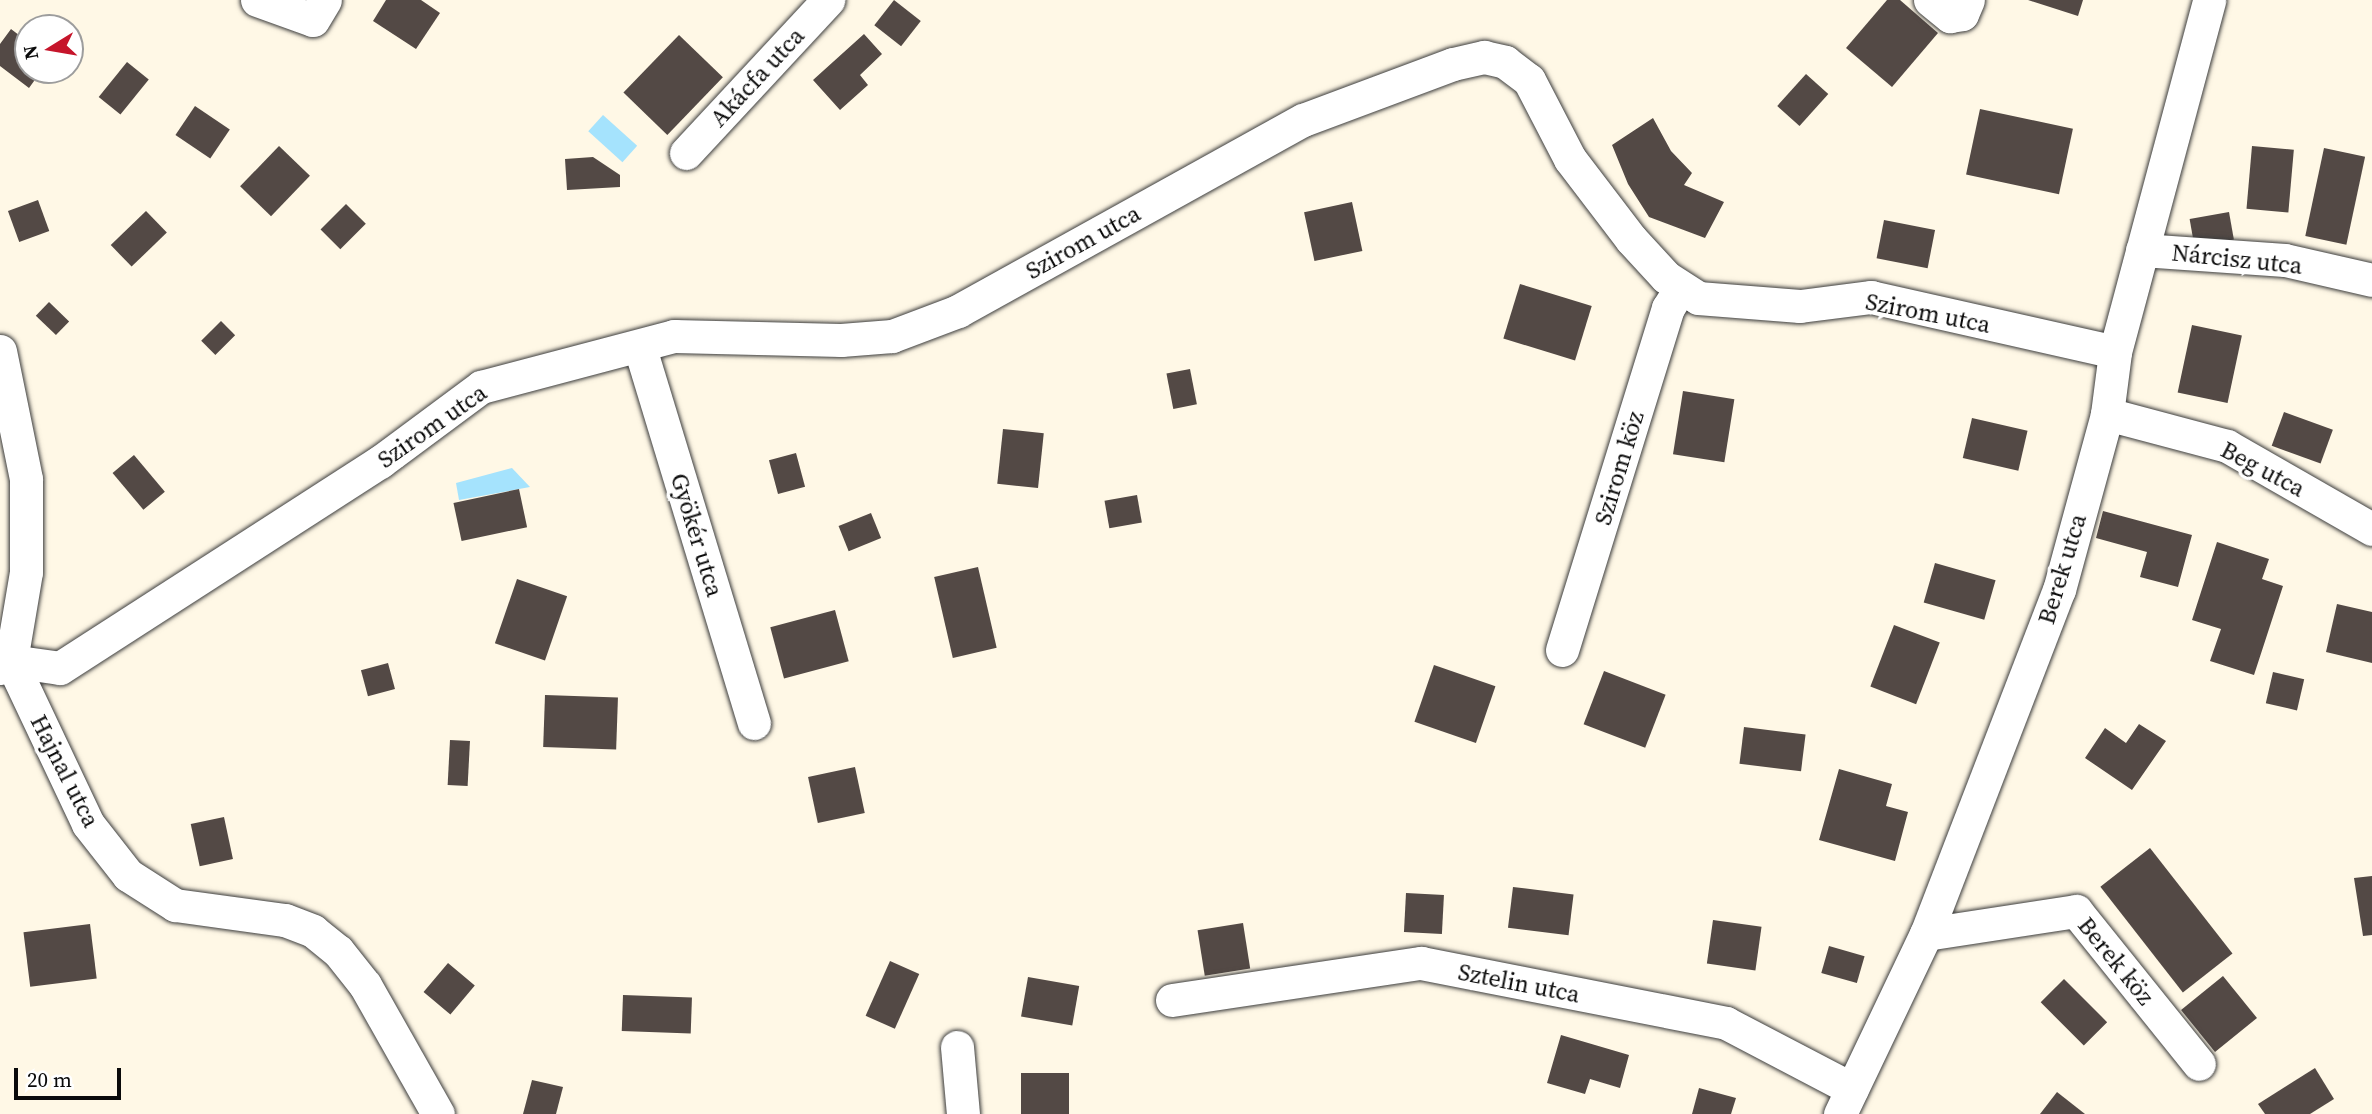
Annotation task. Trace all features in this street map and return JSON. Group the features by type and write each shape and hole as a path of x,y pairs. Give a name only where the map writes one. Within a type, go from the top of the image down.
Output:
{"street":[{"path":"257,0 313,20 325,0"},
{"name":"Akácfa utca","path":"686,153 828,0"},
{"path":"1930,0 1950,16 1962,14 1968,0"},
{"name":"Berek utca","path":"1846,1101 1926,934 2059,590 2107,414 2115,352 2209,0"},
{"name":"Szirom utca","path":"5,665 60,668 380,462 481,387 639,348 674,335 841,340 892,336 958,312 1303,120 1453,64 1484,58 1505,62 1529,80 1570,159 1631,239 1680,289 1698,298 1747,304 1800,306 1871,297 2115,352"},
{"name":"Nárcisz utca","path":"2142,250 2285,260 2372,280"},
{"name":"Szirom köz","path":"1562,650 1668,308 1680,289"},
{"name":"Gyökér utca","path":"639,348 754,723"},
{"path":"0,351 26,479 26,572 5,665"},
{"name":"Beg utca","path":"2107,414 2227,446 2372,529"},
{"name":"Hajnal utca","path":"5,665 88,824 128,875 175,905 285,920 330,944 366,985 438,1114"},
{"name":"Berek köz","path":"1926,934 2076,911 2199,1064"},
{"name":"Sztelin utca","path":"1171,1000 1421,963 1726,1023 1846,1101"},
{"path":"957,1046 963,1114"}],"water":[{"path":"603,115 637,146 622,162 588,131"},
{"path":"512,468 530,487 459,500 456,483"}],"building":[{"path":"386,0 421,0 440,13 416,49 373,21"},
{"path":"894,0 921,21 901,46 874,25"},
{"path":"1887,0 1900,0 1938,33 1892,87 1846,48"},
{"path":"2028,0 2083,0 2078,16"},
{"path":"11,29 14,31 14,77 0,66 0,44"},
{"path":"864,34 882,54 860,75 868,85 840,110 813,80"},
{"path":"679,35 723,77 667,135 623,93"},
{"path":"127,62 149,80 120,115 99,97"},
{"path":"1806,74 1828,94 1800,126 1777,106"},
{"path":"195,106 230,129 210,159 175,135"},
{"path":"1980,109 2073,129 2059,194 1966,175"},
{"path":"1653,118 1671,151 1692,173 1684,185 1724,202 1705,238 1649,217 1628,184 1612,145"},
{"path":"279,146 310,176 271,216 240,186"},
{"path":"2252,146 2294,150 2288,212 2247,209"},
{"path":"2324,148 2365,157 2346,245 2305,236"},
{"path":"593,157 620,175 620,187 567,190 565,159"},
{"path":"38,200 49,231 19,242 8,211"},
{"path":"1352,202 1362,251 1314,261 1304,212"},
{"path":"346,204 366,224 340,249 321,229"},
{"path":"146,211 167,233 132,267 111,245"},
{"path":"2229,212 2234,240 2194,247 2190,219"},
{"path":"1884,220 1935,230 1928,268 1877,258"},
{"path":"1520,284 1592,306 1575,360 1503,339"},
{"path":"49,302 69,321 56,335 36,316"},
{"path":"221,321 235,335 215,355 201,341"},
{"path":"2192,325 2242,336 2228,403 2178,392"},
{"path":"1190,369 1197,404 1173,409 1166,374"},
{"path":"1683,391 1734,399 1724,462 1673,454"},
{"path":"2284,412 2333,430 2321,464 2272,446"},
{"path":"1972,418 2028,431 2018,471 1963,458"},
{"path":"1003,429 1044,433 1038,488 997,484"},
{"path":"796,453 805,487 778,494 769,460"},
{"path":"134,455 165,492 143,510 113,473"},
{"path":"519,489 527,527 462,541 453,503"},
{"path":"1137,495 1142,523 1109,528 1105,501"},
{"path":"2103,511 2192,535 2178,587 2140,577 2147,552 2096,538"},
{"path":"871,513 881,538 849,551 839,526"},
{"path":"2217,542 2269,559 2262,579 2283,586 2254,675 2210,661 2221,629 2192,620"},
{"path":"1935,563 1996,580 1984,620 1924,602"},
{"path":"978,567 997,648 953,658 934,577"},
{"path":"517,579 567,596 545,661 495,643"},
{"path":"2337,604 2372,612 2372,663 2326,652"},
{"path":"835,610 849,661 784,679 770,627"},
{"path":"1894,625 1940,643 1916,704 1870,687"},
{"path":"388,663 395,689 368,696 361,670"},
{"path":"1434,665 1495,686 1476,743 1414,722"},
{"path":"1604,671 1666,695 1645,748 1584,724"},
{"path":"2273,672 2304,679 2297,710 2266,703"},
{"path":"545,695 618,698 616,750 543,747"},
{"path":"2139,724 2166,741 2132,790 2085,758 2105,728 2126,743"},
{"path":"1744,727 1806,735 1801,771 1739,764"},
{"path":"450,740 470,741 468,786 448,785"},
{"path":"855,767 865,813 818,823 808,777"},
{"path":"1839,769 1892,784 1886,806 1908,812 1895,861 1819,840"},
{"path":"224,817 233,859 200,866 191,824"},
{"path":"2150,848 2232,954 2183,992 2100,887"},
{"path":"2372,876 2372,935 2363,936 2354,878"},
{"path":"1513,887 1574,894 1569,935 1508,928"},
{"path":"1406,893 1444,895 1442,934 1404,932"},
{"path":"1713,920 1762,927 1755,970 1707,964"},
{"path":"1243,923 1250,968 1205,976 1198,930"},
{"path":"90,924 97,979 30,987 23,932"},
{"path":"1829,946 1865,956 1857,983 1821,973"},
{"path":"890,961 919,974 895,1029 866,1016"},
{"path":"448,963 475,985 450,1015 424,992"},
{"path":"2223,976 2257,1018 2215,1052 2181,1010"},
{"path":"1028,977 1079,986 1072,1025 1021,1016"},
{"path":"2064,979 2107,1022 2084,1045 2041,1002"},
{"path":"623,995 692,997 691,1033 622,1031"},
{"path":"1561,1035 1629,1055 1620,1088 1590,1079 1585,1094 1547,1083"},
{"path":"2315,1068 2334,1099 2310,1114 2265,1114 2258,1104"},
{"path":"1021,1073 1069,1073 1069,1114 1021,1114"},
{"path":"532,1080 563,1087 556,1114 523,1114"},
{"path":"1699,1088 1736,1098 1731,1114 1692,1114"},
{"path":"2057,1092 2085,1114 2040,1114"}]}
